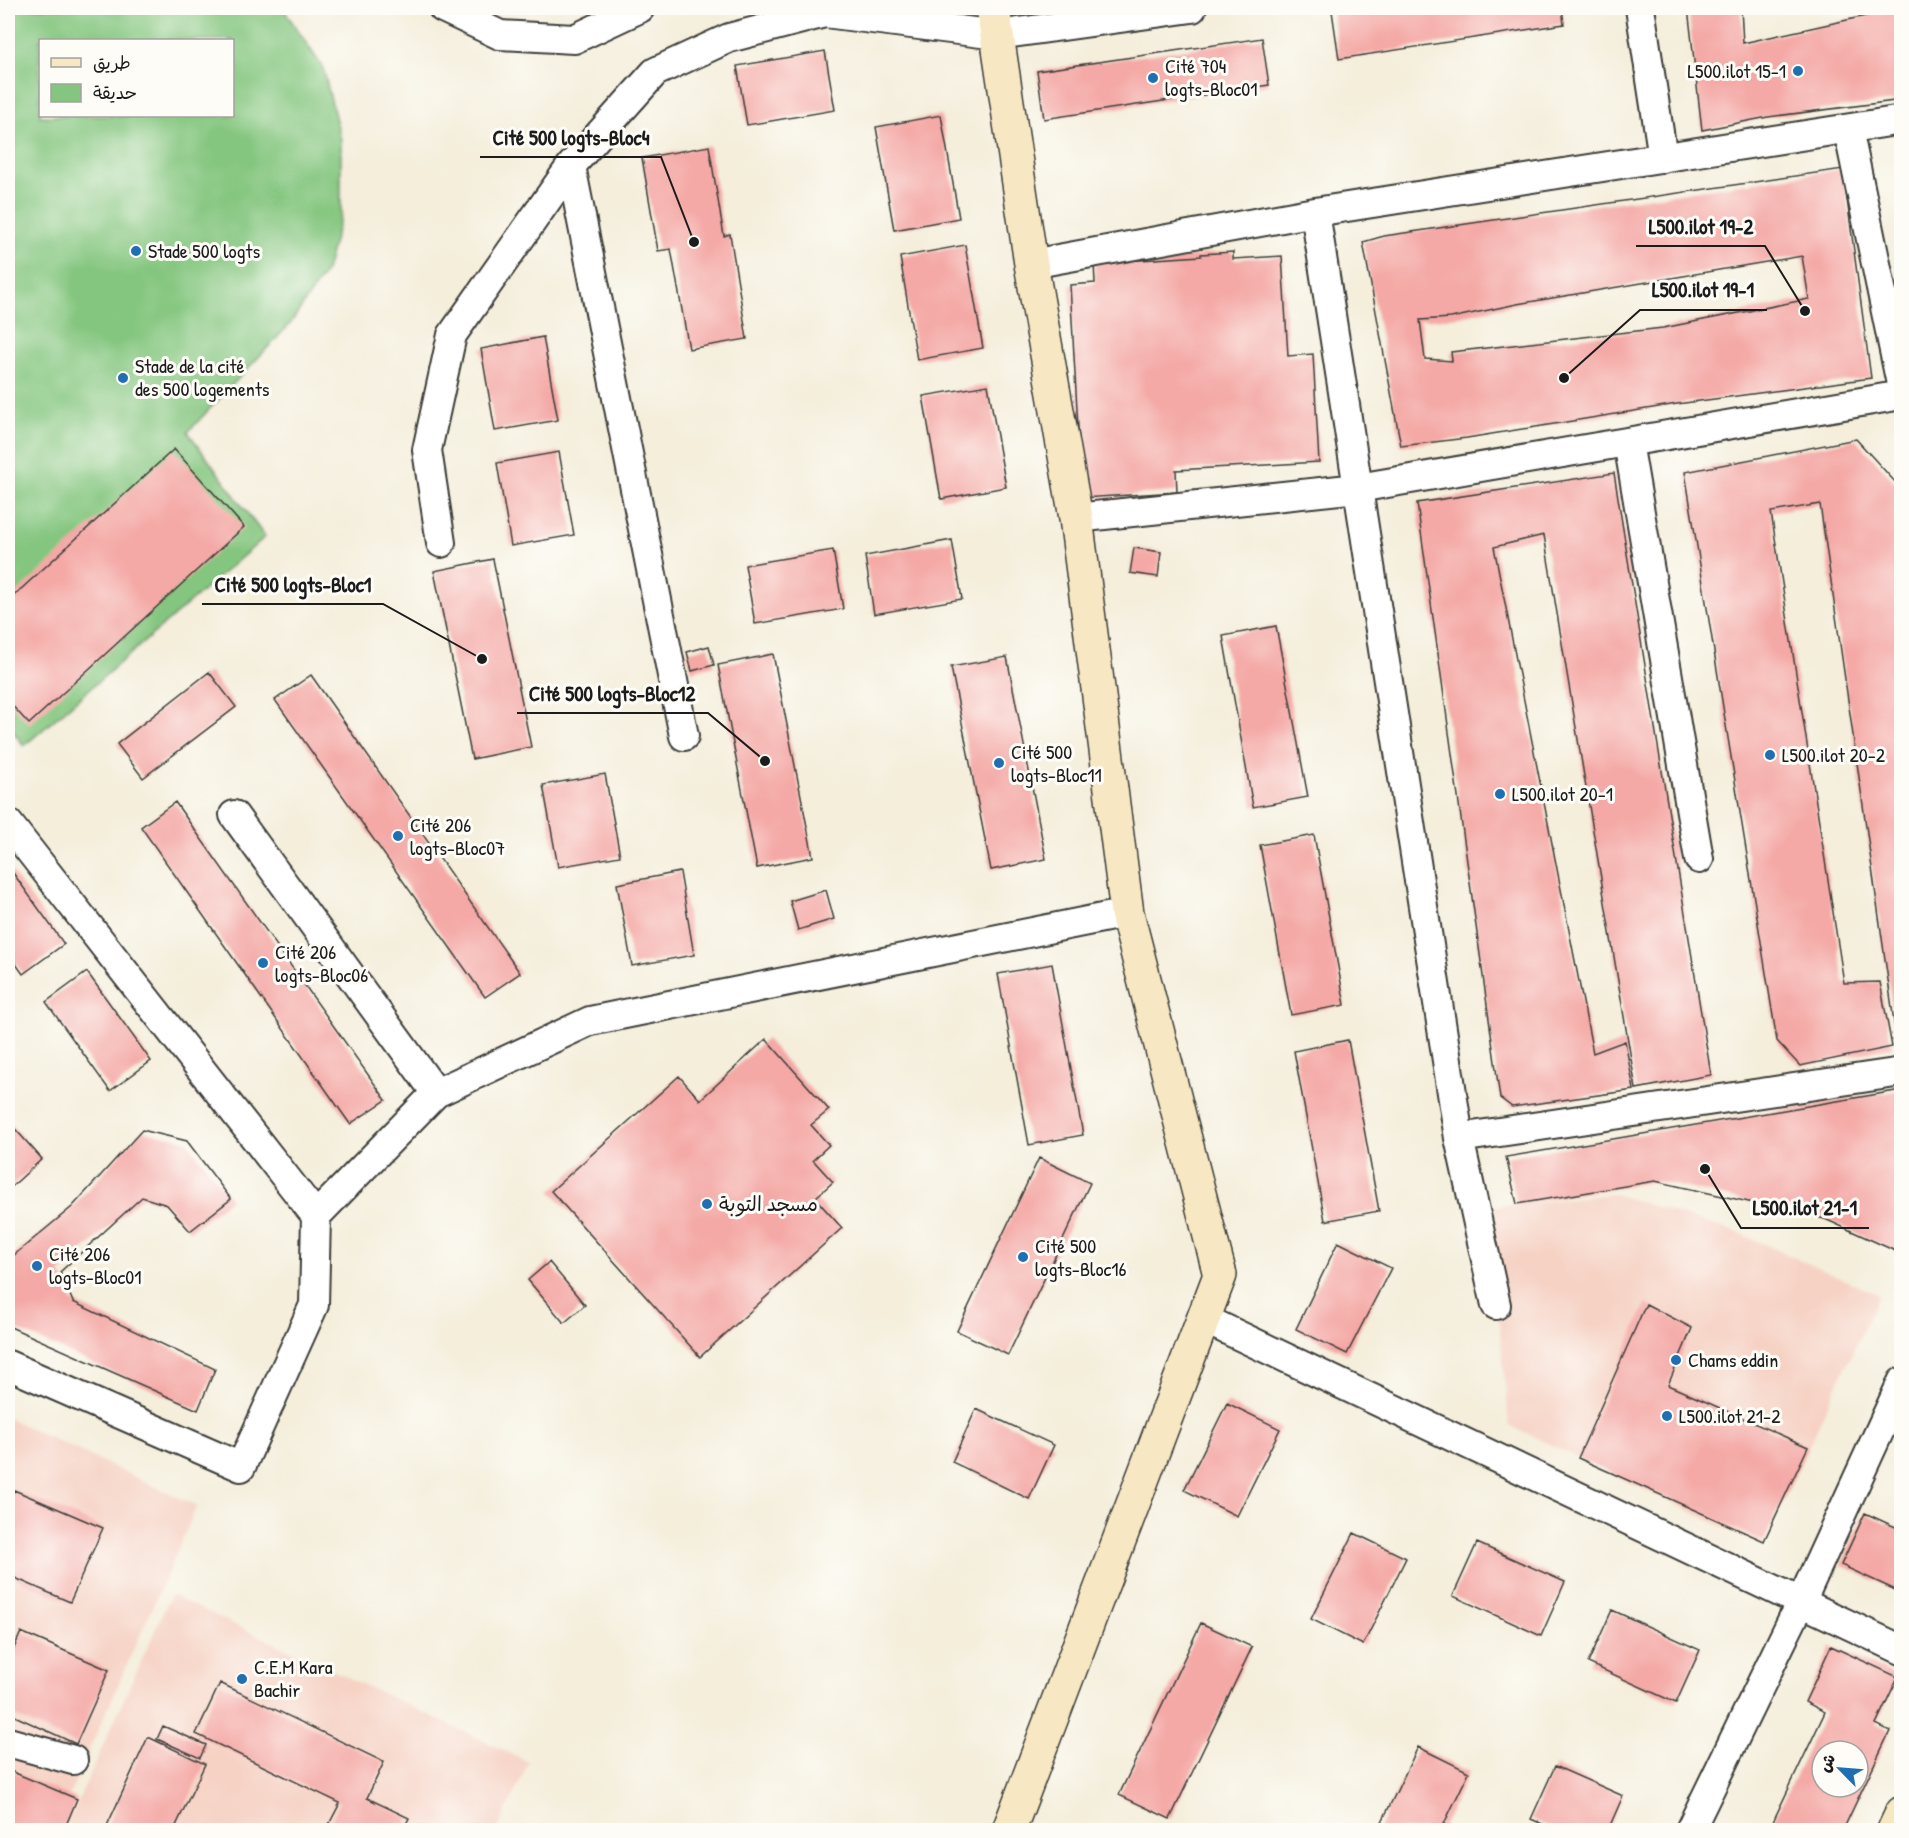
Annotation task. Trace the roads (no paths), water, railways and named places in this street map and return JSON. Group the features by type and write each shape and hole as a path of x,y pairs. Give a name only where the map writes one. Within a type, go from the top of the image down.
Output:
{"street":[{"path":"443,8 500,35 574,39 640,8"},
{"path":"950,8 995,21"},
{"path":"441,543 427,450 452,335 571,166 655,72 729,38 825,14 995,21 1192,8"},
{"path":"1640,8 1663,158"},
{"path":"995,21 1031,264 1076,518 1127,913 1220,1275 1009,1830"},
{"path":"1031,264 1315,212 1902,120"},
{"path":"1848,129 1902,389"},
{"path":"571,166 684,736"},
{"path":"1315,212 1459,1138 1496,1305"},
{"path":"1076,518 1358,488 1902,395"},
{"path":"1629,442 1699,859"},
{"path":"234,815 436,1093"},
{"path":"8,824 316,1216 314,1305 241,1467 8,1365"},
{"path":"316,1216 436,1093 590,1021 1127,913"},
{"path":"1459,1138 1902,1072"},
{"path":"1204,1319 1902,1650"},
{"path":"1690,1830 1802,1602 1902,1382"},
{"path":"8,1742 73,1760"},
{"path":"1894,1830 1902,1814"}],"place":[{"name":"L500.ilot 15-1","path":"1798,71"},
{"name":"Cité 704 logts-Bloc01","path":"1153,78"},
{"name":"Cité 500 logts-Bloc4","path":"694,242"},
{"name":"Stade 500 logts","path":"136,251"},
{"name":"L500.ilot 19-2","path":"1805,311"},
{"name":"Stade de la cité des 500 logements","path":"123,378"},
{"name":"L500.ilot 19-1","path":"1564,378"},
{"name":"Cité 500 logts-Bloc1","path":"482,659"},
{"name":"L500.ilot 20-2","path":"1770,755"},
{"name":"Cité 500 logts-Bloc12","path":"765,761"},
{"name":"Cité 500 logts-Bloc11","path":"999,763"},
{"name":"L500.ilot 20-1","path":"1500,794"},
{"name":"Cité 206 logts-Bloc07","path":"398,836"},
{"name":"Cité 206 logts-Bloc06","path":"263,963"},
{"name":"L500.ilot 21-1","path":"1705,1169"},
{"name":"مسجد التوبة","path":"707,1204"},
{"name":"Cité 500 logts-Bloc16","path":"1023,1257"},
{"name":"Cité 206 logts-Bloc01","path":"37,1266"},
{"name":"Chams eddin","path":"1676,1360"},
{"name":"L500.ilot 21-2","path":"1667,1416"},
{"name":"C.E.M Kara Bachir","path":"242,1679"}]}
